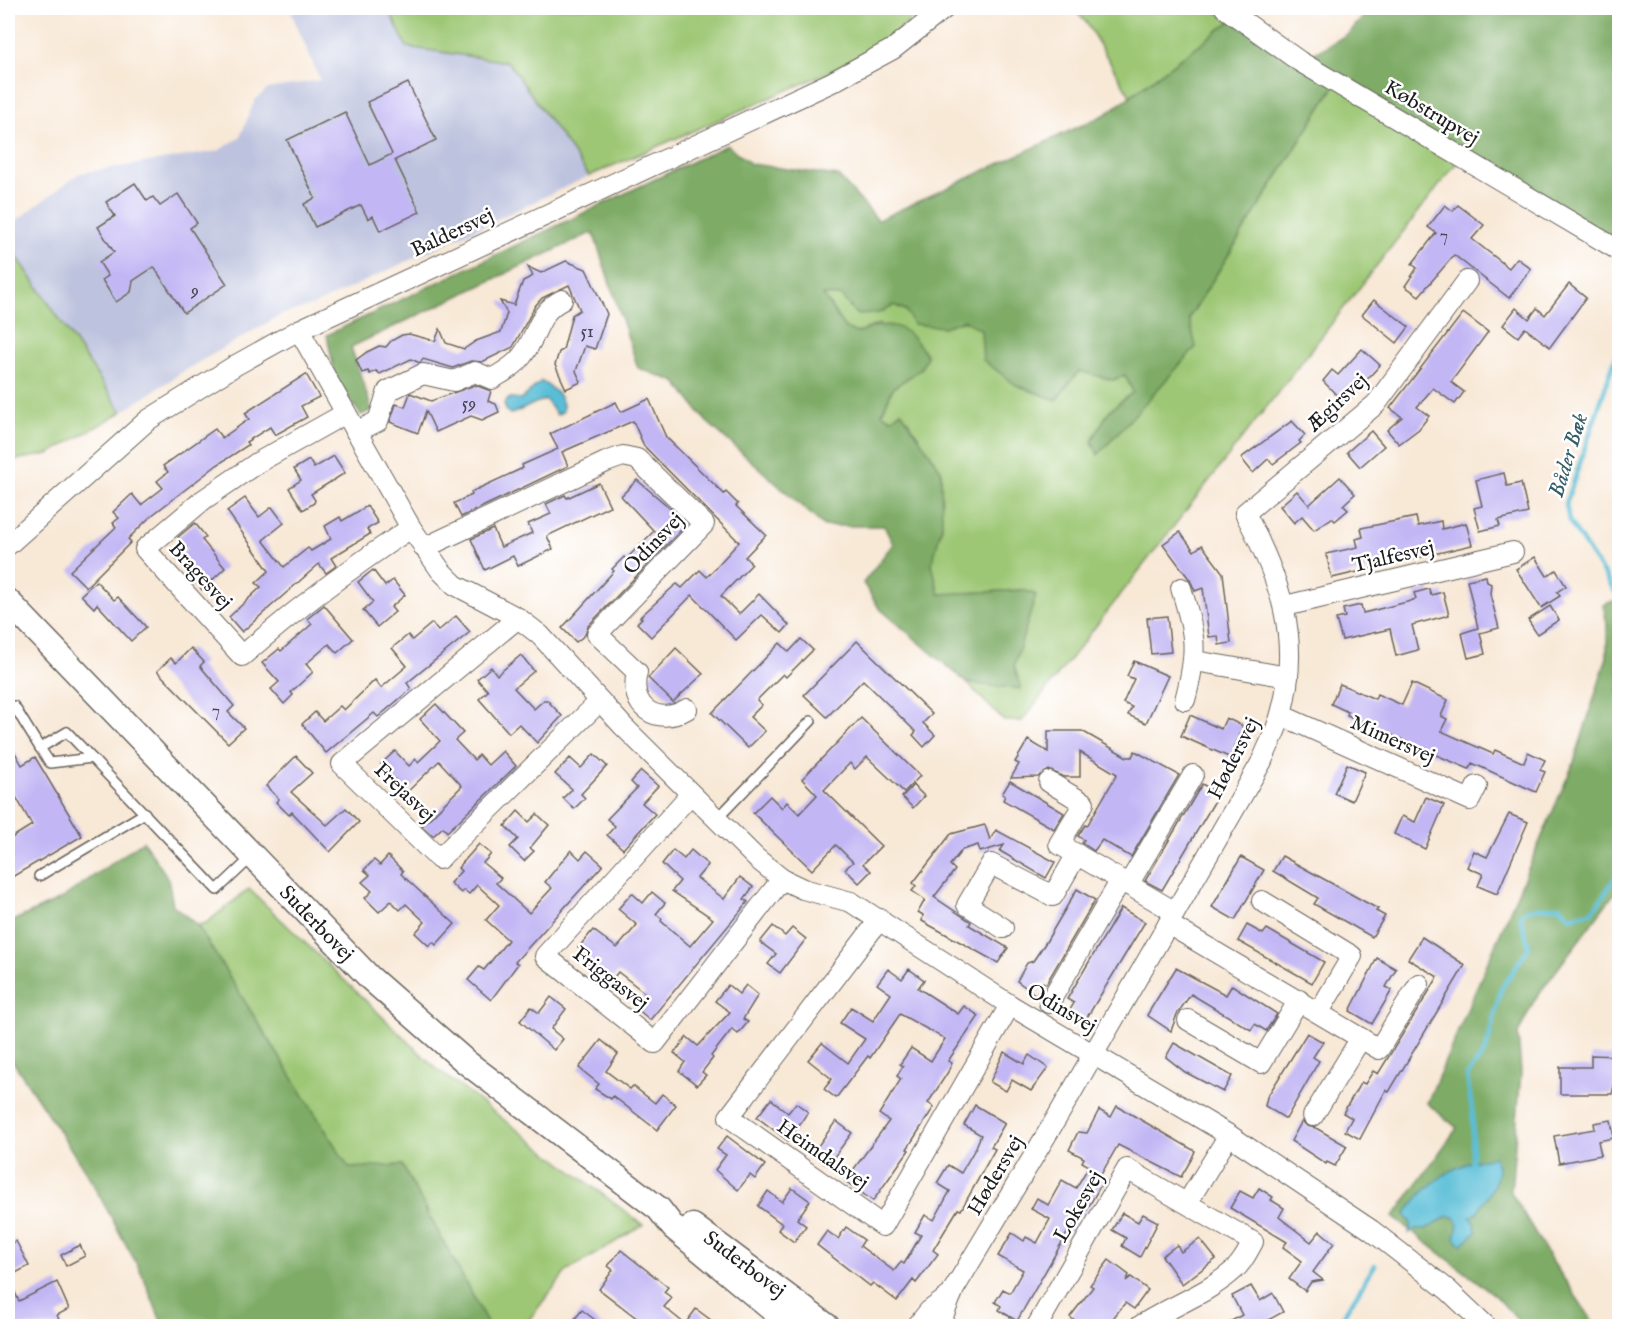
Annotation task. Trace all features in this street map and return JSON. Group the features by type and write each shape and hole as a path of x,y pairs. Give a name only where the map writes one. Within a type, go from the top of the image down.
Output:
{"street":[{"name":"Baldersvej","path":"8,545 148,420 236,364 299,330 832,82 894,49 945,8"},
{"name":"Købstrupvej","path":"1225,8 1299,60 1620,250"},
{"name":"Ægirsvej","path":"1245,513 1376,404 1467,281"},
{"path":"356,432 378,420 388,391 423,374 454,381 475,372 492,379 514,366 524,354 549,306 562,300"},
{"name":"Odinsvej","path":"299,330 411,528 424,548 455,585 518,618 540,635 599,702 690,795 782,879 803,889 851,902 1010,1005 1229,1135 1371,1230 1448,1290 1482,1325"},
{"name":"Bragesvej","path":"346,413 257,463 202,500 144,549 242,656 329,584 411,528"},
{"name":"Odinsvej","path":"424,548 606,462 623,456 637,459 704,524 597,634 637,672 633,686 643,706"},
{"name":"Hødersvej","path":"939,1326 952,1294 1262,761 1281,715 1288,677 1290,647 1285,606 1267,557 1245,513"},
{"name":"Tjalfesvej","path":"1285,606 1513,552"},
{"path":"1181,588 1192,624 1195,661 1185,700"},
{"name":"Suderbovej","path":"8,601 370,978 466,1062 659,1209 673,1227 792,1326"},
{"name":"Frejasvej","path":"518,618 342,764 440,859 599,702"},
{"path":"1195,661 1288,677"},
{"path":"623,726 643,706 652,713 666,717 675,716 687,709"},
{"name":"Mimersvej","path":"1281,715 1470,800 1477,786"},
{"name":"Hødersvej","path":"1049,1002 1193,775"},
{"path":"1049,782 1083,803 1059,844 1125,882 1171,918 1379,1049 1419,984"},
{"name":"Friggasvej","path":"690,795 545,956 655,1043 782,879"},
{"path":"1003,928 967,905 991,864 1053,896 1077,854"},
{"path":"1262,901 1352,956 1319,1012"},
{"name":"Heimdalsvej","path":"880,919 729,1117 883,1226 1010,1005"},
{"path":"1188,1020 1261,1063 1299,1000"},
{"path":"1313,1116 1361,1038"},
{"path":"1187,1203 1229,1135"},
{"name":"Lokesvej","path":"1037,1326 1127,1169 1253,1242 1237,1268 1218,1282 1164,1310 1140,1326"},
{"name":"Suderbovej","path":"659,1209 681,1218 827,1326"},
{"name":"Hødersvej","path":"917,1326 929,1311 952,1294"}],"lane":[{"path":"14,706 50,763 92,758"},
{"path":"716,820 811,721"},
{"path":"40,748 67,732 218,890 253,856"},
{"path":"39,876 145,813"}],"shaded area":[{"path":"314,8 388,8 407,47 508,62 589,176 314,305 281,315 187,369 122,412 8,243 8,227 80,173 218,151 240,137 255,100 268,89 320,80 291,12"}],"green space":[{"path":"388,8 926,8 888,39 827,73 589,176 508,62 407,47"},
{"path":"1072,8 1212,8 1231,21 1130,96 1086,22"},
{"path":"1371,8 1619,8 1619,242 1338,80 1189,318 1196,347 1098,455 1092,441 1109,411 1133,392 1125,375 1113,380 1079,371 1056,400 1016,385 983,360 981,330 964,320 943,327 913,324 906,310 894,305 878,313 856,314 841,296 823,295 845,328 857,333 879,326 897,327 912,337 927,356 921,369 893,388 882,413 891,419 901,411 941,470 942,526 932,564 939,594 1024,590 1036,595 1014,666 1021,689 967,683 879,608 863,583 893,544 884,526 824,526 706,421 676,382 638,368 593,232 351,347 372,410 361,415 336,381 327,335 727,145 751,164 838,176 878,220 1106,114 1231,21 1303,60 1348,34"},
{"path":"1338,80 1466,151 1022,721 1004,721 967,683 1021,688 1014,666 1035,595 1024,590 939,595 931,564 942,526 900,412 891,419 882,413 893,388 921,369 879,324 857,333 845,328 823,295 841,296 878,313 894,305 943,327 964,320 1018,347 1075,368 1113,380 1125,375 1133,392 1109,411 1092,441 1098,455 1189,318"},
{"path":"8,243 122,412 49,454 8,461"},
{"path":"1619,599 1619,887 1535,999 1518,1034 1521,1072 1511,1192 1550,1258 1596,1326 1523,1326 1496,1296 1393,1217 1457,1128 1427,1103 1574,762 1607,657 1607,624 1603,605"},
{"path":"143,841 168,878 173,905 197,925 349,1168 402,1165 489,1326 163,1326 142,1274 88,1175 8,1054 8,923 61,899"},
{"path":"249,889 437,1069 643,1225 566,1272 524,1326 489,1326 402,1165 349,1169 197,925 206,923"}],"water":[{"path":"541,381 560,397 563,411 557,415 546,400 510,414 506,410 504,403 510,398 522,399"},
{"path":"1494,1157 1498,1171 1493,1186 1476,1214 1470,1217 1475,1224 1476,1232 1461,1245 1455,1239 1458,1224 1456,1218 1448,1216 1426,1229 1416,1229 1409,1233 1411,1224 1405,1214 1432,1184 1454,1169"}],"building":[{"path":"408,83 436,140 395,160 420,212 380,231 373,216 368,219 361,205 315,227 304,204 315,198 287,140 345,112 370,165 392,154 367,102"},
{"path":"135,183 147,201 153,197 160,206 178,194 197,223 190,228 227,284 184,313 154,267 133,281 131,292 116,302 102,280 108,276 99,262 114,252 98,227 115,216 106,202"},
{"path":"1445,205 1453,211 1458,205 1484,225 1472,239 1509,268 1517,258 1531,269 1509,298 1454,255 1419,296 1405,286 1417,268 1412,264 1436,233 1428,227"},
{"path":"566,261 586,269 607,314 595,349 585,346 576,371 581,382 566,389 555,365 559,352 563,350 572,315 580,310 569,285 542,298 535,306 513,347 482,362 471,361 453,368 423,359 420,363 411,359 380,374 376,371 370,374 368,371 362,373 356,360 379,346 386,347 402,335 409,334 435,341 440,329 446,343 464,349 476,341 501,332 507,313 500,301 514,305 523,281 533,276 528,267 541,273"},
{"path":"1569,284 1586,298 1550,347 1525,328 1518,337 1503,325 1516,308 1529,319 1537,308 1545,315"},
{"path":"1374,300 1409,327 1397,343 1362,315"},
{"path":"1463,313 1488,332 1451,382 1464,392 1455,404 1433,388 1417,407 1429,416 1419,429 1399,444 1387,430 1402,417 1390,408"},
{"path":"1362,349 1380,365 1345,404 1323,381 1332,370 1338,375"},
{"path":"306,374 319,397 301,406 307,417 275,435 270,427 246,442 248,445 217,465 151,516 128,539 131,542 86,587 70,571 116,527 113,523 119,518 113,512 132,494 141,505 163,488 157,481 168,472 163,466 215,429 222,438 249,419 245,413"},
{"path":"475,385 491,391 488,401 496,404 499,412 482,420 471,416 436,432 426,411 418,433 390,422 396,404 405,407 410,393 431,401"},
{"path":"649,399 666,437 724,494 726,492 738,504 736,506 766,535 745,557 752,564 721,596 739,614 759,594 789,625 782,633 762,615 736,640 692,595 651,637 637,623 642,618 640,617 677,584 682,588 700,570 707,577 739,542 644,446 633,421 562,452 568,466 461,517 454,503 472,495 471,492 523,468 522,465 558,449 550,434 616,402 621,412"},
{"path":"1292,421 1305,435 1299,441 1301,443 1273,464 1268,459 1253,473 1241,458"},
{"path":"1371,431 1384,446 1360,467 1347,452"},
{"path":"334,456 345,473 311,494 315,500 314,503 303,510 289,488 301,480 294,469 309,460 314,468"},
{"path":"1504,473 1507,486 1521,483 1528,513 1498,520 1500,526 1480,531 1474,508 1482,506 1476,480"},
{"path":"1340,477 1355,494 1343,505 1348,510 1335,521 1332,518 1314,530 1302,516 1294,523 1280,506 1297,491 1309,505"},
{"path":"637,480 676,513 674,515 685,526 588,626 585,635 576,642 562,628 614,571 612,569 624,557 626,559 654,531 621,496"},
{"path":"599,483 610,506 547,536 553,549 518,566 513,556 485,570 471,539 493,529 501,547 532,533 528,524 551,514 546,504 565,495 567,498"},
{"path":"245,498 259,517 272,507 284,523 263,540 284,567 308,548 311,551 331,539 325,526 340,517 342,521 367,506 378,523 367,529 370,534 331,558 336,566 326,573 319,564 242,632 229,617 261,587 256,583 269,571 227,511"},
{"path":"1416,517 1418,526 1441,521 1442,529 1466,523 1472,545 1332,578 1326,554 1358,547 1356,539 1363,537 1361,528"},
{"path":"195,523 206,537 202,540 225,568 202,590 176,558 187,548 178,537"},
{"path":"1180,532 1194,551 1202,545 1223,573 1231,643 1219,645 1218,636 1209,637 1203,588 1195,591 1190,580 1163,544"},
{"path":"1535,557 1547,576 1556,570 1566,586 1557,592 1560,596 1541,608 1516,569"},
{"path":"373,570 385,586 393,580 405,595 391,607 395,612 377,627 363,610 373,602 358,582"},
{"path":"1486,576 1487,582 1491,584 1490,594 1499,628 1480,633 1485,654 1468,658 1462,633 1478,628 1467,580"},
{"path":"96,581 114,600 118,597 146,627 131,641 97,604 94,608 81,595"},
{"path":"1429,589 1431,595 1443,592 1449,615 1412,625 1418,650 1396,656 1390,629 1342,640 1336,619 1345,617 1343,609 1361,605 1363,613 1416,599 1414,593"},
{"path":"324,605 353,639 337,653 329,644 306,664 313,672 291,692 293,695 284,704 271,689 279,682 262,663 279,649 281,651 312,624 307,619"},
{"path":"1550,606 1559,620 1537,634 1528,620"},
{"path":"456,616 470,632 407,683 411,689 378,717 374,713 326,753 302,724 315,712 323,721 340,706 344,710 375,680 381,688 407,666 392,648 408,635 412,640 432,623 438,631"},
{"path":"1167,616 1171,652 1151,654 1147,618"},
{"path":"801,639 813,650 786,677 783,674 757,700 762,705 750,717 765,731 748,748 712,713 780,643 789,652"},
{"path":"857,641 932,714 923,723 935,735 924,747 913,735 916,732 863,680 827,717 804,695"},
{"path":"191,648 204,662 200,666 234,706 228,712 244,728 228,743 157,671 171,658 176,663"},
{"path":"676,648 703,674 673,702 648,678"},
{"path":"521,655 534,671 514,688 534,709 547,700 562,716 537,743 519,724 509,733 479,699 488,691 477,679 491,667 497,675"},
{"path":"1134,661 1168,676 1146,723 1128,715 1132,707 1123,703 1134,679 1127,676"},
{"path":"1412,683 1448,700 1441,716 1447,719 1441,731 1493,754 1495,750 1524,763 1528,752 1545,760 1540,770 1545,772 1536,792 1472,763 1469,769 1427,751 1347,715 1348,712 1331,704 1340,684 1375,699 1377,694 1402,705"},
{"path":"436,704 463,733 455,740 474,760 479,755 488,765 503,751 516,766 447,832 443,827 433,836 422,826 462,786 439,761 400,799 391,789 398,783 381,764 395,751 409,766 416,759 418,762 440,741 420,719"},
{"path":"1190,715 1221,729 1226,718 1243,726 1231,758 1181,736"},
{"path":"861,718 920,776 904,792 867,757 855,769 850,763 824,790 881,846 863,864 871,871 859,883 845,869 853,862 836,845 812,870 753,813 770,796 782,808 787,802 799,814 817,795 802,779"},
{"path":"1048,731 1082,731 1127,757 1132,757 1135,751 1179,775 1131,857 1102,840 1094,851 1082,843 1084,840 1078,836 1085,825 1087,826 1117,774 1080,752 1080,777 1064,777 1049,770 1038,777 1011,778 1019,764 1015,762 1028,740 1048,752"},
{"path":"8,740 22,765 35,757 82,836 12,877 8,870 8,840 32,825 8,783"},
{"path":"594,754 607,766 581,794 585,798 574,809 563,798 572,789 555,774 570,758 581,768"},
{"path":"296,756 312,773 291,792 327,825 346,808 359,822 330,852 292,812 289,815 276,802 279,799 266,786"},
{"path":"1347,764 1365,772 1352,801 1334,793"},
{"path":"641,771 658,786 642,803 655,814 623,849 607,835 615,826 607,819 637,788 631,782"},
{"path":"1010,781 1064,813 1054,829 1003,800 1005,796 1002,794"},
{"path":"1202,784 1219,794 1162,890 1145,881"},
{"path":"913,785 924,796 913,808 902,797"},
{"path":"1426,797 1444,805 1425,849 1394,834 1402,816 1415,822"},
{"path":"518,811 529,822 537,814 549,825 530,848 534,851 524,861 510,847 518,839 505,826"},
{"path":"1509,814 1528,822 1497,894 1478,886 1483,874 1467,867 1474,851 1487,857"},
{"path":"985,825 990,840 996,830 1055,862 1046,878 1000,851 1004,845 980,852 978,845 962,850 950,865 955,870 934,897 971,922 969,925 1008,948 998,963 922,921 923,915 918,912 925,900 912,891 916,886 913,883 951,834"},
{"path":"479,844 491,854 483,863 501,878 496,883 529,913 552,888 545,882 571,850 580,859 587,851 603,865 515,962 518,964 491,1000 468,980 479,967 484,970 508,940 486,920 499,905 477,885 469,894 464,890 461,893 450,883 461,871 458,868"},
{"path":"673,850 684,859 691,850 708,865 697,878 724,899 740,877 753,887 744,899 748,902 650,1020 634,1006 645,993 618,972 610,982 583,959 586,955 578,948 593,930 617,948 637,925 618,909 632,893 643,903 652,892 665,903 656,914 690,946 713,919 672,891 680,881 662,864"},
{"path":"388,856 403,871 401,874 455,924 436,945 433,942 429,946 415,933 425,922 406,904 400,910 391,901 379,912 365,898 372,891 362,882 370,875 364,870 374,860 380,865"},
{"path":"1282,856 1378,909 1376,911 1385,916 1372,937 1314,904 1318,898 1273,871"},
{"path":"1241,857 1264,870 1235,920 1212,907"},
{"path":"1077,889 1095,900 1046,984 1043,982 1036,995 1017,981 1027,963 1033,961 1046,942"},
{"path":"1121,908 1145,922 1086,1019 1070,1010 1074,1003 1067,999"},
{"path":"1247,925 1263,934 1267,929 1324,962 1312,983 1238,941"},
{"path":"773,926 785,936 792,928 806,939 780,973 768,964 776,954 760,942"},
{"path":"1422,937 1465,965 1389,1092 1386,1090 1360,1139 1345,1131 1352,1118 1343,1113 1361,1082 1365,1084 1373,1071 1378,1074 1438,977 1408,959"},
{"path":"1377,958 1396,969 1386,987 1392,990 1372,1024 1350,1011"},
{"path":"1176,968 1226,995 1232,985 1277,1014 1266,1031 1255,1024 1251,1030 1191,994 1177,1014 1171,1031 1147,1015"},
{"path":"888,969 902,979 909,969 924,980 918,988 958,1014 964,1006 979,1016 948,1061 952,1063 948,1072 928,1103 934,1107 907,1149 909,1150 873,1201 845,1181 889,1121 879,1114 901,1079 897,1076 903,1066 900,1064 911,1048 931,1061 945,1039 900,1014 870,1058 868,1056 836,1098 824,1089 832,1079 808,1060 822,1043 848,1063 865,1039 840,1023 851,1007 873,1021 891,994 877,984"},
{"path":"728,985 739,994 746,985 758,995 743,1019 748,1022 738,1034 732,1029 711,1056 713,1058 702,1072 706,1075 697,1085 679,1071 685,1062 674,1053 687,1037 698,1046 730,1012 715,1001"},
{"path":"551,997 566,1009 551,1029 563,1039 554,1050 520,1021 531,1007 539,1013"},
{"path":"1307,1033 1323,1042 1313,1057 1319,1061 1286,1119 1265,1106 1267,1097"},
{"path":"601,1040 618,1054 606,1071 630,1089 633,1086 655,1103 662,1094 676,1105 657,1130 613,1096 611,1099 595,1089 599,1084 579,1068"},
{"path":"1174,1043 1232,1076 1223,1092 1185,1072 1166,1057"},
{"path":"1004,1052 1024,1064 1029,1055 1048,1068 1031,1091 1012,1080 1006,1091 990,1082"},
{"path":"1591,1055 1617,1056 1617,1075 1612,1094 1560,1094 1560,1067 1591,1067"},
{"path":"771,1099 788,1113 796,1103 808,1112 788,1141 757,1117"},
{"path":"975,1105 1005,1123 991,1147 995,1149 961,1210 958,1209 933,1250 938,1254 916,1283 913,1280 897,1301 873,1283 870,1286 817,1245 827,1231 838,1239 846,1227 864,1240 860,1246 894,1271 901,1262 904,1264 921,1235 915,1232 925,1215 934,1220 950,1191 937,1183 948,1165 961,1173 976,1147 981,1135 964,1125"},
{"path":"1117,1106 1195,1151 1191,1160 1181,1177 1118,1145 1099,1178 1103,1181 1084,1215 1079,1212 1072,1232 1069,1230 1017,1321 999,1310 1001,1306 995,1302 1003,1289 1010,1293 1023,1270 998,1256 1012,1233 1024,1241 1026,1237 1037,1243 1050,1219 1031,1209 1037,1198 1048,1205 1062,1180 1076,1188 1089,1166 1082,1162 1084,1158 1069,1150 1078,1132 1087,1133 1099,1110 1111,1117"},
{"path":"1611,1120 1614,1138 1598,1141 1601,1155 1559,1163 1554,1136 1595,1129 1594,1123"},
{"path":"836,1121 852,1133 828,1165 812,1154"},
{"path":"1302,1121 1307,1126 1316,1128 1347,1146 1335,1166 1327,1162 1326,1164 1291,1141"},
{"path":"727,1136 765,1165 755,1179 750,1175 738,1190 715,1170 726,1155 717,1149"},
{"path":"792,1188 810,1201 797,1219 806,1226 794,1242 778,1230 782,1224 758,1206 768,1191 782,1202"},
{"path":"1259,1188 1273,1197 1271,1200 1284,1208 1279,1217 1311,1242 1320,1231 1334,1243 1313,1272 1323,1280 1311,1282 1305,1291 1289,1279 1302,1261 1283,1247 1287,1242 1230,1208 1240,1191 1253,1198"},
{"path":"1122,1213 1138,1222 1143,1214 1158,1222 1140,1257 1122,1246 1126,1238 1112,1230"},
{"path":"1200,1239 1216,1259 1182,1284 1162,1256 1177,1245 1181,1252"},
{"path":"16,1241 29,1266 8,1277 8,1245"},
{"path":"80,1245 85,1256 66,1266 61,1255"},
{"path":"621,1250 668,1287 664,1292 672,1298 664,1307 685,1324 696,1309 719,1326 647,1326 599,1289 613,1270 608,1266"},
{"path":"1109,1260 1129,1275 1126,1281 1131,1277 1148,1290 1134,1309 1125,1303 1107,1326 1081,1326 1070,1317 1093,1287 1090,1285"},
{"path":"8,1278 19,1301 57,1282 69,1309 57,1315 62,1326 11,1326 8,1320"},
{"path":"1251,1286 1260,1301 1273,1293 1283,1312 1257,1326 1223,1326 1242,1315 1232,1296"},
{"path":"582,1310 603,1326 569,1326"}],"waterway":[{"name":"Båder Bæk","path":"1620,344 1566,504 1569,521 1620,599"},
{"name":"Båder Bæk","path":"1472,1163 1473,1117 1467,1076 1486,1050 1501,989 1529,947 1520,916 1528,909 1559,906 1571,917 1593,911 1615,878 1620,859"},
{"name":"Båder Bæk","path":"1337,1326 1375,1265"}]}
